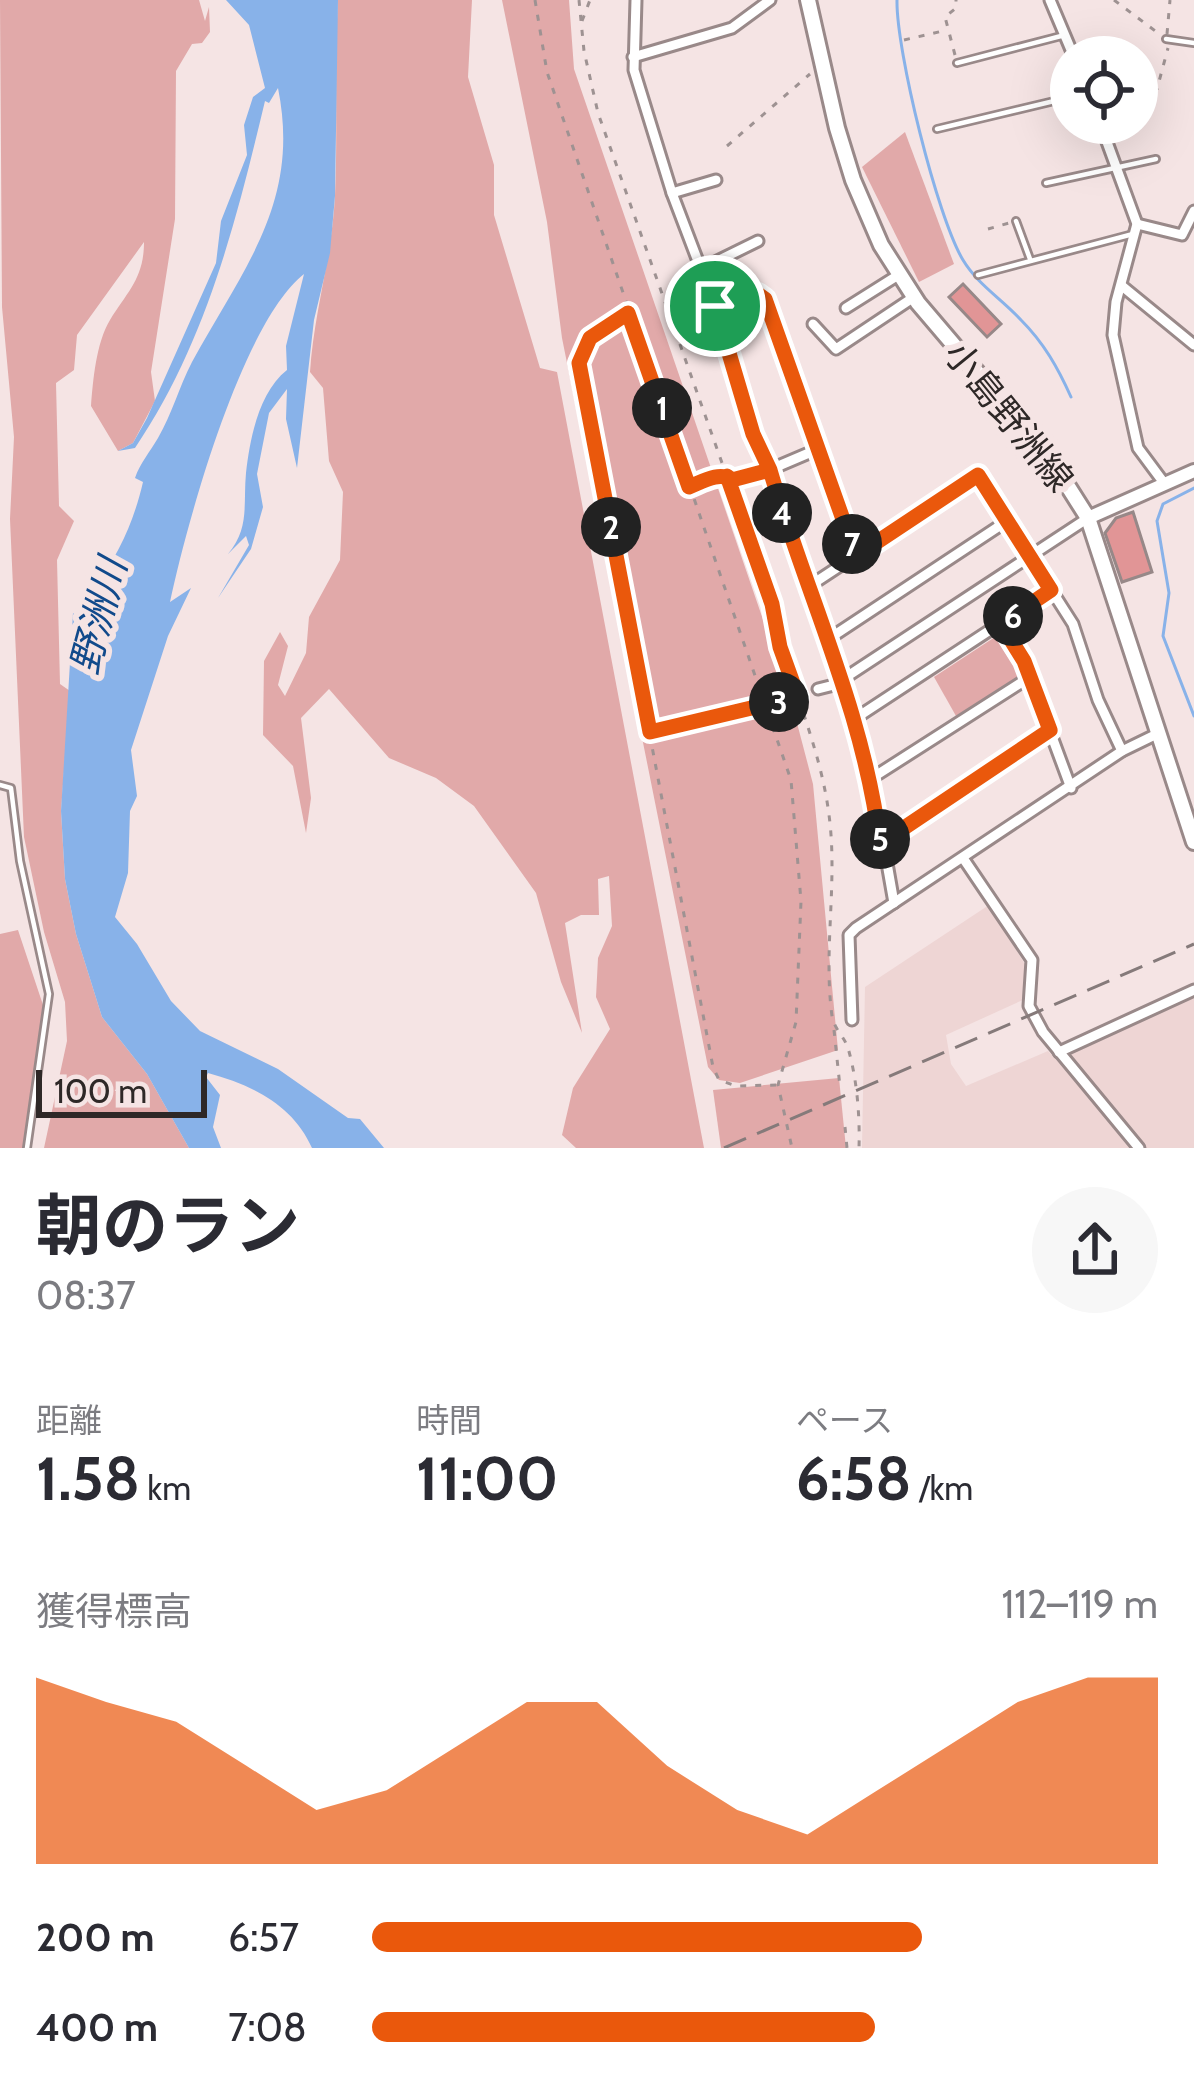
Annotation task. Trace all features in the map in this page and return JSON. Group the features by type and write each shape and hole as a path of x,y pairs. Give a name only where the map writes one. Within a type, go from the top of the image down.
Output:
{"main road":[{"name":"小島野洲線","path":"808,0 853,180 900,274 914,297 1050,458 1088,518 1194,842"}],"street":[{"path":"636,0 632,57 753,434 844,678 872,778 894,903"},
{"path":"632,57 732,28 770,0"},
{"path":"1050,0 1065,35"},
{"path":"1107,144 1135,229 1113,335 1138,448 1164,483"},
{"path":"672,193 716,180"},
{"path":"1135,229 1182,235 1194,211"},
{"path":"701,269 758,241"},
{"path":"846,308 900,274"},
{"path":"1122,286 1194,345"},
{"path":"715,306 758,294 765,299 856,556"},
{"path":"813,324 836,350 914,297"},
{"path":"770,470 816,450"},
{"path":"814,692 844,678 1088,518 1194,471"},
{"path":"811,585 978,475 1072,624 1098,700 1122,751"},
{"path":"830,638 1007,521"},
{"path":"856,718 1051,590"},
{"path":"1001,624 1030,676 1071,788"},
{"path":"872,778 1030,676"},
{"path":"880,844 1050,730"},
{"path":"853,1020 849,935 1122,751 1159,733"},
{"path":"963,858 1032,960 1029,1006 1059,1052 1139,1148"},
{"path":"1059,1052 1194,990"}],"lane":[{"path":"957,63 1065,35"},
{"path":"1168,39 1194,43"},
{"path":"937,129 1050,103"},
{"path":"1046,183 1156,159"},
{"path":"1016,221 1030,260"},
{"path":"978,275 1135,229"},
{"path":"0,785 11,788 20,861 49,994 27,1148"}],"path":[{"path":"535,0 547,72 791,780 800,841 796,1022 778,1085 792,1148"},
{"path":"579,0 598,113 772,604 829,814 833,1024 840,1088"},
{"path":"582,21 590,0"},
{"path":"956,0 956,8 945,16 957,63"},
{"path":"1114,0 1168,39"},
{"path":"1158,84 1170,0"},
{"path":"904,40 949,30"},
{"path":"727,146 816,69"},
{"path":"628,313 590,338 579,363 713,1066 719,1080 736,1086 778,1085"},
{"path":"727,476 732,480 770,470"},
{"path":"689,487 727,476"},
{"path":"650,732 814,692"},
{"path":"833,1024 847,1045 860,1119 859,1148"},
{"path":"844,1127 847,1148"}],"shaded area":[{"path":"0,0 199,0 205,21 209,7 210,32 202,43 192,44 176,71 175,219 151,372 155,401 133,443 118,451 91,406 101,340 138,275 144,242 77,335 74,370 56,383 59,506 74,521 57,560 60,684 70,691 61,811 65,879 76,934 102,1017 147,1074 189,1148 44,1148 67,1041 65,1002 24,837 10,519 14,437 2,307"},
{"path":"338,0 472,0 468,77 494,165 494,215 540,368 557,372 704,1148 576,1148 562,1135 573,1088 610,1029 596,997 598,958 612,926 609,876 598,879 599,915 581,915 565,923 582,1033 561,982 536,893 474,806 436,778 389,758 329,689 301,718 311,798 306,833 293,766 263,735 264,661 280,632 288,646 278,685 285,696 306,653 309,617 340,560 343,492 329,461 323,388 310,372 335,196"},
{"path":"502,0 569,0 574,69 792,704 813,784 838,1050 740,1083 719,1080 708,1067 562,338 547,222"},
{"path":"905,132 954,264 919,282 862,167"},
{"path":"995,637 1021,677 956,716 934,677"},
{"path":"989,905 1026,966 1025,999 946,1035 951,1064 966,1086 1048,1051 1107,1113 1130,1148 862,1148 865,987"},
{"path":"18,930 49,1023 29,1148 0,1148 0,934"},
{"path":"1194,995 1194,1148 1142,1148 1070,1053"},
{"path":"839,1078 846,1148 721,1148 713,1090"}],"water":[{"name":"野洲川","path":"226,0 338,0 330,253 314,320 297,468 286,419 287,389 269,413 257,474 263,507 251,549 218,598 249,545 246,536 228,554 243,525 248,459 258,417 269,390 287,370 286,346 304,274 281,299 259,335 220,426 170,602 191,588 168,636 131,750 137,796 130,811 128,873 115,917 171,1001 200,1031 278,1069 348,1118 360,1119 384,1148 312,1148 294,1120 269,1099 208,1073 206,1077 220,1095 213,1127 221,1148 189,1148 147,1074 102,1017 76,934 65,879 61,811 73,613 78,618 94,577 95,587 125,537 143,482 135,478 137,473 248,264 275,200 282,166 278,88 269,103 265,101 230,236 200,324 135,448 118,451 133,443 147,418 216,263 221,221 247,155 244,125 253,97 265,88 249,25"}],"building":[{"path":"963,284 1001,324 987,337 949,297"},
{"path":"1133,512 1152,572 1122,582 1105,533 1116,518"}],"waterway":[{"path":"897,0 911,93 953,239 976,277 1037,338 1071,397"},
{"path":"1194,488 1163,504 1157,521 1169,593 1163,636 1194,716"}],"railway":[{"path":"724,1148 1194,944"}],"route":[{"path":"715,306 753,434 770,470 732,480 727,476 717,477 689,487 628,313 590,338 579,363 650,732 798,697 780,647 772,604 727,476 732,480 770,470 794,552 811,585 844,678 872,778 880,844 1050,730 1024,661 1001,624 1051,590 978,475 856,556 765,299 758,294 715,306"}]}
